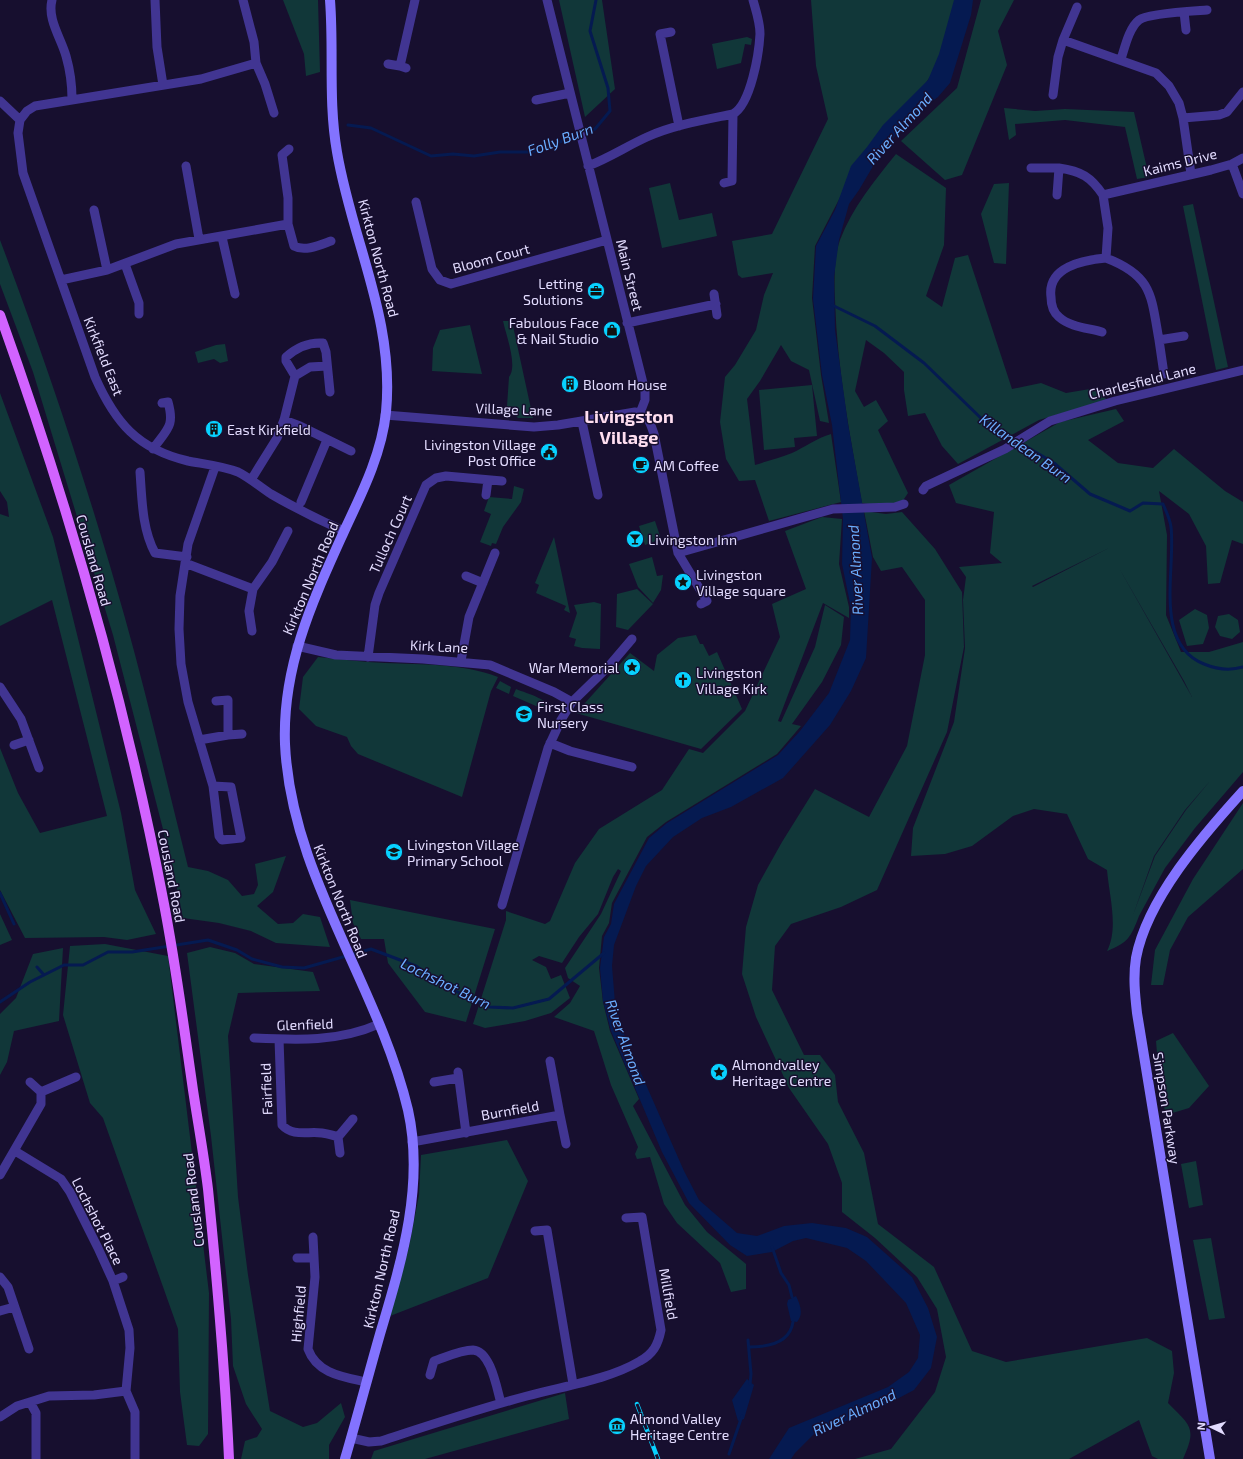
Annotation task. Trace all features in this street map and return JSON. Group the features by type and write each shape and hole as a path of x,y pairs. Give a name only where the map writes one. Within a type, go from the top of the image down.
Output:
{"main road":[{"name":"Kirkton North Road","path":"330,0 332,111 337,153 382,323 387,372 385,415 377,449 364,489 305,621 297,646 287,707 285,740 288,784 302,842 379,1024 398,1078 408,1114 414,1168 412,1197 404,1244 345,1459"},
{"name":"Cousland Road","path":"0,315 72,530 102,636 130,748 164,904 176,972 208,1187 220,1315 229,1459"},
{"name":"Simpson Parkway","path":"1210,1459 1137,1013 1134,979 1136,959 1141,941 1154,907 1188,857 1243,791"}],"street":[{"path":"52,0 52,18 70,73 72,99"},
{"path":"155,0 157,47 163,85"},
{"path":"243,0 254,42 256,63 274,113"},
{"path":"388,64 403,67 415,0"},
{"name":"Main Street","path":"547,0 645,392 645,400 640,413"},
{"path":"588,166 609,158 646,138 679,126 733,114 739,111 746,99 757,55 760,34 759,19 754,0"},
{"path":"1054,95 1058,57 1063,40 1077,7"},
{"path":"1121,59 1125,44 1138,20 1144,17 1207,10"},
{"path":"1184,12 1186,30"},
{"path":"670,32 660,34 679,126"},
{"path":"1063,40 1121,59 1156,73 1169,86 1179,103 1183,118 1191,174"},
{"path":"0,101 20,120 27,110 35,106 218,75 256,63"},
{"path":"1183,118 1219,115 1227,112 1243,92"},
{"path":"536,100 570,93"},
{"path":"724,183 732,181 733,114"},
{"name":"Kirkfield East","path":"20,120 18,133 19,149 27,187 88,359 106,401 117,418 132,434 153,449 185,460 238,472 298,510 344,531"},
{"path":"289,149 282,154 288,198 288,224 294,246 299,249 315,250 331,241"},
{"name":"Kaims Drive","path":"1103,195 1232,164 1243,158"},
{"path":"1232,164 1243,194"},
{"path":"186,166 199,239"},
{"path":"1031,168 1059,168 1075,170 1087,177 1103,195 1108,228 1106,258"},
{"path":"1057,196 1059,168"},
{"name":"Bloom Court","path":"416,202 432,269 440,280 451,284 607,240"},
{"path":"94,210 107,270"},
{"path":"61,280 107,270 176,244 288,224"},
{"path":"222,236 234,294"},
{"path":"1102,332 1075,325 1058,316 1052,307 1050,295 1052,283 1064,268 1078,262 1106,258 1129,268 1146,285 1153,306 1164,374"},
{"path":"126,264 139,303 139,314"},
{"path":"627,323 715,299 718,315"},
{"path":"1159,340 1184,336"},
{"path":"295,376 286,362 286,357 302,345 314,342 323,343 326,352 326,366 330,392"},
{"path":"251,480 277,438 284,420 295,376 310,367 326,366"},
{"name":"Charlesfield Lane","path":"923,490 926,486 1005,449 1050,421 1115,401 1243,370"},
{"path":"153,449 171,425 172,415 168,402"},
{"path":"640,413 649,419 654,434 678,553 707,601 702,604"},
{"name":"Village Lane","path":"385,415 523,426 558,425 621,414 640,413"},
{"path":"284,420 300,426 351,451"},
{"path":"582,422 598,495"},
{"path":"301,502 327,440"},
{"path":"213,786 231,786 241,838 222,840 219,836 213,786 188,702 181,664 180,596 188,544 215,467"},
{"path":"140,472 144,514 150,544 155,553 186,560 253,589"},
{"name":"Tulloch Court","path":"368,657 379,593 426,485 436,478 446,476 502,481"},
{"path":"486,495 488,480"},
{"path":"678,553 833,509 868,509 895,507 904,504"},
{"path":"252,631 249,611 253,589 272,562 288,531"},
{"path":"461,661 469,617 496,553"},
{"path":"466,576 483,583"},
{"path":"502,905 550,743 561,720 572,702 609,666 632,639"},
{"name":"Kirk Lane","path":"297,646 336,655 461,661 490,665 554,692 572,702"},
{"path":"0,687 21,719 39,768"},
{"path":"216,701 228,700 228,735"},
{"path":"199,740 242,734"},
{"path":"14,745 29,740"},
{"path":"550,743 570,751 632,767"},
{"name":"Glenfield","path":"254,1038 321,1040 342,1037 379,1024"},
{"name":"Fairfield","path":"279,1039 282,1125 287,1131 296,1133 323,1133 338,1137"},
{"name":"Burnfield","path":"550,1061 566,1144"},
{"name":"Burnfield","path":"434,1082 458,1075 466,1133"},
{"path":"41,1092 76,1077"},
{"path":"0,1175 41,1104 41,1092 30,1082"},
{"name":"Burnfield","path":"412,1142 560,1116"},
{"path":"340,1153 338,1137 353,1119"},
{"name":"Lochshot Place","path":"15,1151 61,1179 70,1192 113,1281 129,1330 130,1348 126,1391"},
{"name":"Millfield","path":"351,1438 369,1442 381,1441 501,1403 608,1376 640,1362 650,1355 658,1344 661,1330 642,1217 626,1218"},
{"path":"535,1231 547,1230 573,1384"},
{"name":"Highfield","path":"313,1237 315,1284 308,1349 312,1358 324,1370 366,1382"},
{"path":"297,1258 314,1258"},
{"path":"0,1276 8,1287 30,1349"},
{"name":"Lochshot Place","path":"113,1281 123,1277"},
{"path":"0,1312 14,1307"},
{"path":"430,1376 434,1361 475,1350 488,1361 501,1403"},
{"path":"0,1417 17,1406 49,1396 94,1395 126,1391 135,1412 135,1459"},
{"path":"30,1402 36,1412 36,1459"}],"green space":[{"path":"283,0 318,0 320,72 306,76 304,54"},
{"path":"559,0 602,0 615,89 585,117"},
{"path":"811,0 957,0 944,56 892,133 848,182 815,246 812,298 821,375 829,423 820,421 809,370 791,361 781,345 760,381 747,399 755,465 792,453 831,434 841,502 769,521 755,480 739,481 726,459 720,422 725,377 735,365 756,330 764,295 773,273 742,278 738,275 732,241 772,234 828,119 816,66"},
{"path":"981,0 1014,0 998,31 1007,65 962,175 945,180 901,141 957,88"},
{"path":"747,37 752,39 751,45 745,44 741,63 717,69 712,44"},
{"path":"1004,108 1035,111 1065,109 1134,112 1149,177 1137,179 1125,127 1065,120 1015,124 1016,135 1009,140"},
{"path":"896,154 946,188 944,245 926,296 942,307 955,258 968,255 1012,389 1041,383 1066,393 1096,388 1107,400 1039,420 958,464 942,446 925,413 908,416 904,390 904,372 884,353 866,340 855,391 864,407 876,400 888,421 878,430 908,493 902,502 882,506 862,503 838,351 835,269 838,246 845,228 857,206 872,184"},
{"path":"670,183 679,220 712,213 717,236 662,248 649,188"},
{"path":"1009,183 1006,264 994,263 981,214 994,184"},
{"path":"1193,204 1228,367 1216,370 1183,206"},
{"path":"0,240 67,428 97,522 142,680 188,867 208,871 228,880 242,896 254,894 258,885 255,864 286,856 273,892 257,906 278,924 293,923 303,914 320,917 330,947 276,943 251,931 219,923 183,918 173,868 113,635 33,372 0,284"},
{"path":"503,321 511,321 513,326 533,418 518,418 507,406 512,358"},
{"path":"470,325 482,374 432,371 433,348 440,330"},
{"path":"225,344 228,361 220,363 214,359 198,363 195,352 216,345"},
{"path":"812,385 817,436 794,438 795,447 764,450 759,390"},
{"path":"0,393 53,537 121,813 135,890 156,934 127,940 104,937 25,938 0,890 0,748 18,793 40,833 107,816 52,600 0,626 0,514 9,517 7,502 0,491"},
{"path":"1116,409 1124,421 1088,440 1118,463 1153,468 1174,449 1225,491 1243,502 1243,544 1232,540 1220,583 1208,584 1206,546 1189,514 1159,491 1167,535 1166,615 1181,652 1209,652 1243,642 1243,772 1195,828 1165,868 1128,938 1120,945 1107,951 1111,942 1113,922 1107,870 1088,859 1067,814 1034,809 1013,816 972,846 945,854 911,856 913,828 954,722 965,648 963,600 966,577 959,567 1002,563 990,553 994,512 956,503 949,485 1060,422","holes":["1109,548 1033,587 1032,586","1119,568 1184,681 1192,697","1210,781 1186,810 1155,856 1133,915 1154,856 1185,810"]},
{"path":"514,486 524,489 521,502 503,527 496,544 492,543 491,546 480,542 491,514 484,511 489,497 512,499"},
{"path":"864,511 886,514 902,512 935,549 962,592 964,647 947,732 877,890 841,907 791,924 775,946 772,990 804,1055 820,1055 835,1075 838,1102 864,1153 878,1224 934,1267 972,1351 1006,1362 1147,1338 1172,1351 1174,1373 1168,1403 1187,1423 1190,1434 1190,1440 1183,1459 1158,1459 1152,1456 1139,1420 1069,1459 855,1459 891,1449 935,1392 946,1357 937,1309 917,1277 875,1238 842,1212 842,1183 828,1144 789,1088 756,1017 742,974 746,927 758,885 782,842 815,789 869,817 907,746 925,655 925,600 902,567 881,571 873,557"},
{"path":"822,517 842,519 839,564 849,607 849,618 823,603 778,721 781,722 815,647 825,605 844,617 841,645 822,682 792,724 801,726 777,754 666,822 647,837 612,903 609,923 602,936 599,968 603,1002 610,1031 639,1099 633,1106 685,1205 707,1232 746,1264 746,1289 731,1292 720,1263 677,1223 664,1204 650,1157 637,1159 635,1154 638,1147 611,1085 594,1031 554,1017 570,1003 580,986 568,978 565,968 601,914 621,871 618,869 613,877 598,914 579,937 562,963 539,956 532,960 546,967 551,979 561,975 570,998 551,1013 525,1021 485,1028 473,1024 506,920 506,911 545,924 550,921 575,863 599,829 662,790 689,749 703,753 745,711 780,637 772,604 806,589 785,531"},
{"path":"655,521 661,539 645,545 639,526"},
{"path":"554,537 570,613 564,610 566,606 536,593 539,585 535,583"},
{"path":"652,557 657,576 663,575 661,590 653,603 638,587 629,564"},
{"path":"637,589 653,604 628,630 616,627 617,594"},
{"path":"594,602 601,604 600,649 574,646 576,639 569,637 577,613 574,605"},
{"path":"1195,609 1207,615 1209,628 1203,644 1187,646 1179,620"},
{"path":"1229,614 1238,620 1240,632 1232,639 1220,636 1215,627 1218,616"},
{"path":"696,635 700,644 703,644 709,656 717,652 742,709 701,749 576,713 630,653 654,671 657,655 678,638"},
{"path":"318,657 377,663 456,667 484,672 498,677 491,691 462,797 358,754 351,746 347,737 316,726 299,709 303,677"},
{"path":"500,681 511,687 509,694 496,688"},
{"path":"516,689 532,695 548,704 552,713 513,696"},
{"path":"1243,803 1243,869 1188,917 1170,950 1163,985 1151,985 1155,950 1193,879"},
{"path":"350,900 495,929 466,1022 425,1012 388,963 384,939 361,939 353,923"},
{"path":"0,914 12,940 0,945"},
{"path":"105,944 168,956 209,1293 208,1434 199,1446 187,1445 180,1392 178,1329 103,1118 90,1103 63,1015 70,946"},
{"path":"210,947 235,953 254,964 313,972 320,991 238,993 228,1036 238,1197 248,1275 270,1411 303,1427 317,1423 341,1403 345,1417 329,1445 329,1459 241,1459 245,1441 257,1437 262,1429 246,1404 233,1366 231,1319 211,1136 187,953"},
{"path":"63,948 59,1021 14,1031 7,1062 0,1075 0,1014 16,998 33,954"},
{"path":"1173,1033 1209,1086 1189,1108 1166,1115 1160,1090 1156,1041"},
{"path":"507,1140 528,1181 488,1278 390,1316 409,1247 419,1195 421,1155"},
{"path":"1196,1161 1203,1205 1189,1208 1181,1164"},
{"path":"1211,1238 1225,1318 1209,1320 1193,1240"},
{"path":"565,1393 569,1419 425,1459 371,1459 374,1451"}],"water":[{"name":"River Almond","path":"954,0 973,0 971,15 950,83 938,97 903,126 879,156 849,204 839,240 834,277 835,330 848,424 872,558 866,658 851,691 830,725 783,778 731,807 702,818 673,837 646,866 636,886 614,945 612,966 615,1003 625,1037 684,1171 699,1200 737,1233 757,1236 784,1226 812,1223 846,1228 867,1237 912,1277 928,1308 937,1337 931,1368 914,1390 880,1408 815,1433 791,1459 769,1459 789,1428 888,1387 909,1372 918,1358 920,1335 906,1303 866,1261 847,1248 806,1238 793,1241 772,1252 747,1256 730,1245 689,1203 662,1152 611,1031 603,1001 600,968 604,937 611,924 614,904 649,838 667,823 778,755 800,731 829,693 850,640 851,608 842,564 843,519 832,425 822,375 813,299 816,246 835,210 851,166 883,125 928,80 939,54"},
{"path":"796,1296 801,1312 797,1322 791,1321 787,1304 788,1300"},
{"path":"747,1379 754,1385 744,1419 738,1421 732,1400"}],"waterway":[{"name":"Folly Burn","path":"348,125 371,128 431,156 453,154 474,156 500,152 532,152 595,129 610,111 608,88 590,31 596,0"},
{"name":"Killandean Burn","path":"832,305 875,326 924,363 985,422 1054,463 1090,494 1130,511 1143,503 1163,504 1171,527 1172,544 1170,604 1172,623 1178,640 1188,654 1204,664 1223,669 1243,667"},
{"path":"0,893 14,924"},
{"name":"Lochshot Burn","path":"0,1002 30,982 64,965 83,965 108,952 132,952 208,940 237,950 252,959 282,967 304,968 371,949 416,966 443,985 489,1007 513,1008 549,999 604,953"},
{"path":"37,967 44,975"},
{"path":"772,1247 781,1273 789,1285 792,1297"},
{"path":"749,1347 770,1345 783,1339 791,1329 793,1322"},
{"path":"748,1340 751,1374 750,1384"},
{"path":"729,1454 742,1416"}],"railway":[{"path":"637,1404 658,1459"}],"place":[{"name":"Letting Solutions","path":"596,291"},
{"name":"Fabulous Face & Nail Studio","path":"612,330"},
{"name":"Bloom House","path":"570,384"},
{"name":"East Kirkfield","path":"214,429"},
{"name":"Livingston Village Post Office","path":"549,452"},
{"name":"AM Coffee","path":"641,465"},
{"name":"Livingston Inn","path":"635,539"},
{"name":"Livingston Village square","path":"683,582"},
{"name":"War Memorial","path":"632,667"},
{"name":"Livingston Village Kirk","path":"683,680"},
{"name":"First Class Nursery","path":"524,714"},
{"name":"Livingston Village Primary School","path":"394,852"},
{"name":"Almondvalley Heritage Centre","path":"719,1072"},
{"name":"Almond Valley Heritage Centre","path":"617,1426"}],"district":[{"name":"Livingston Village","path":"629,426"}]}
